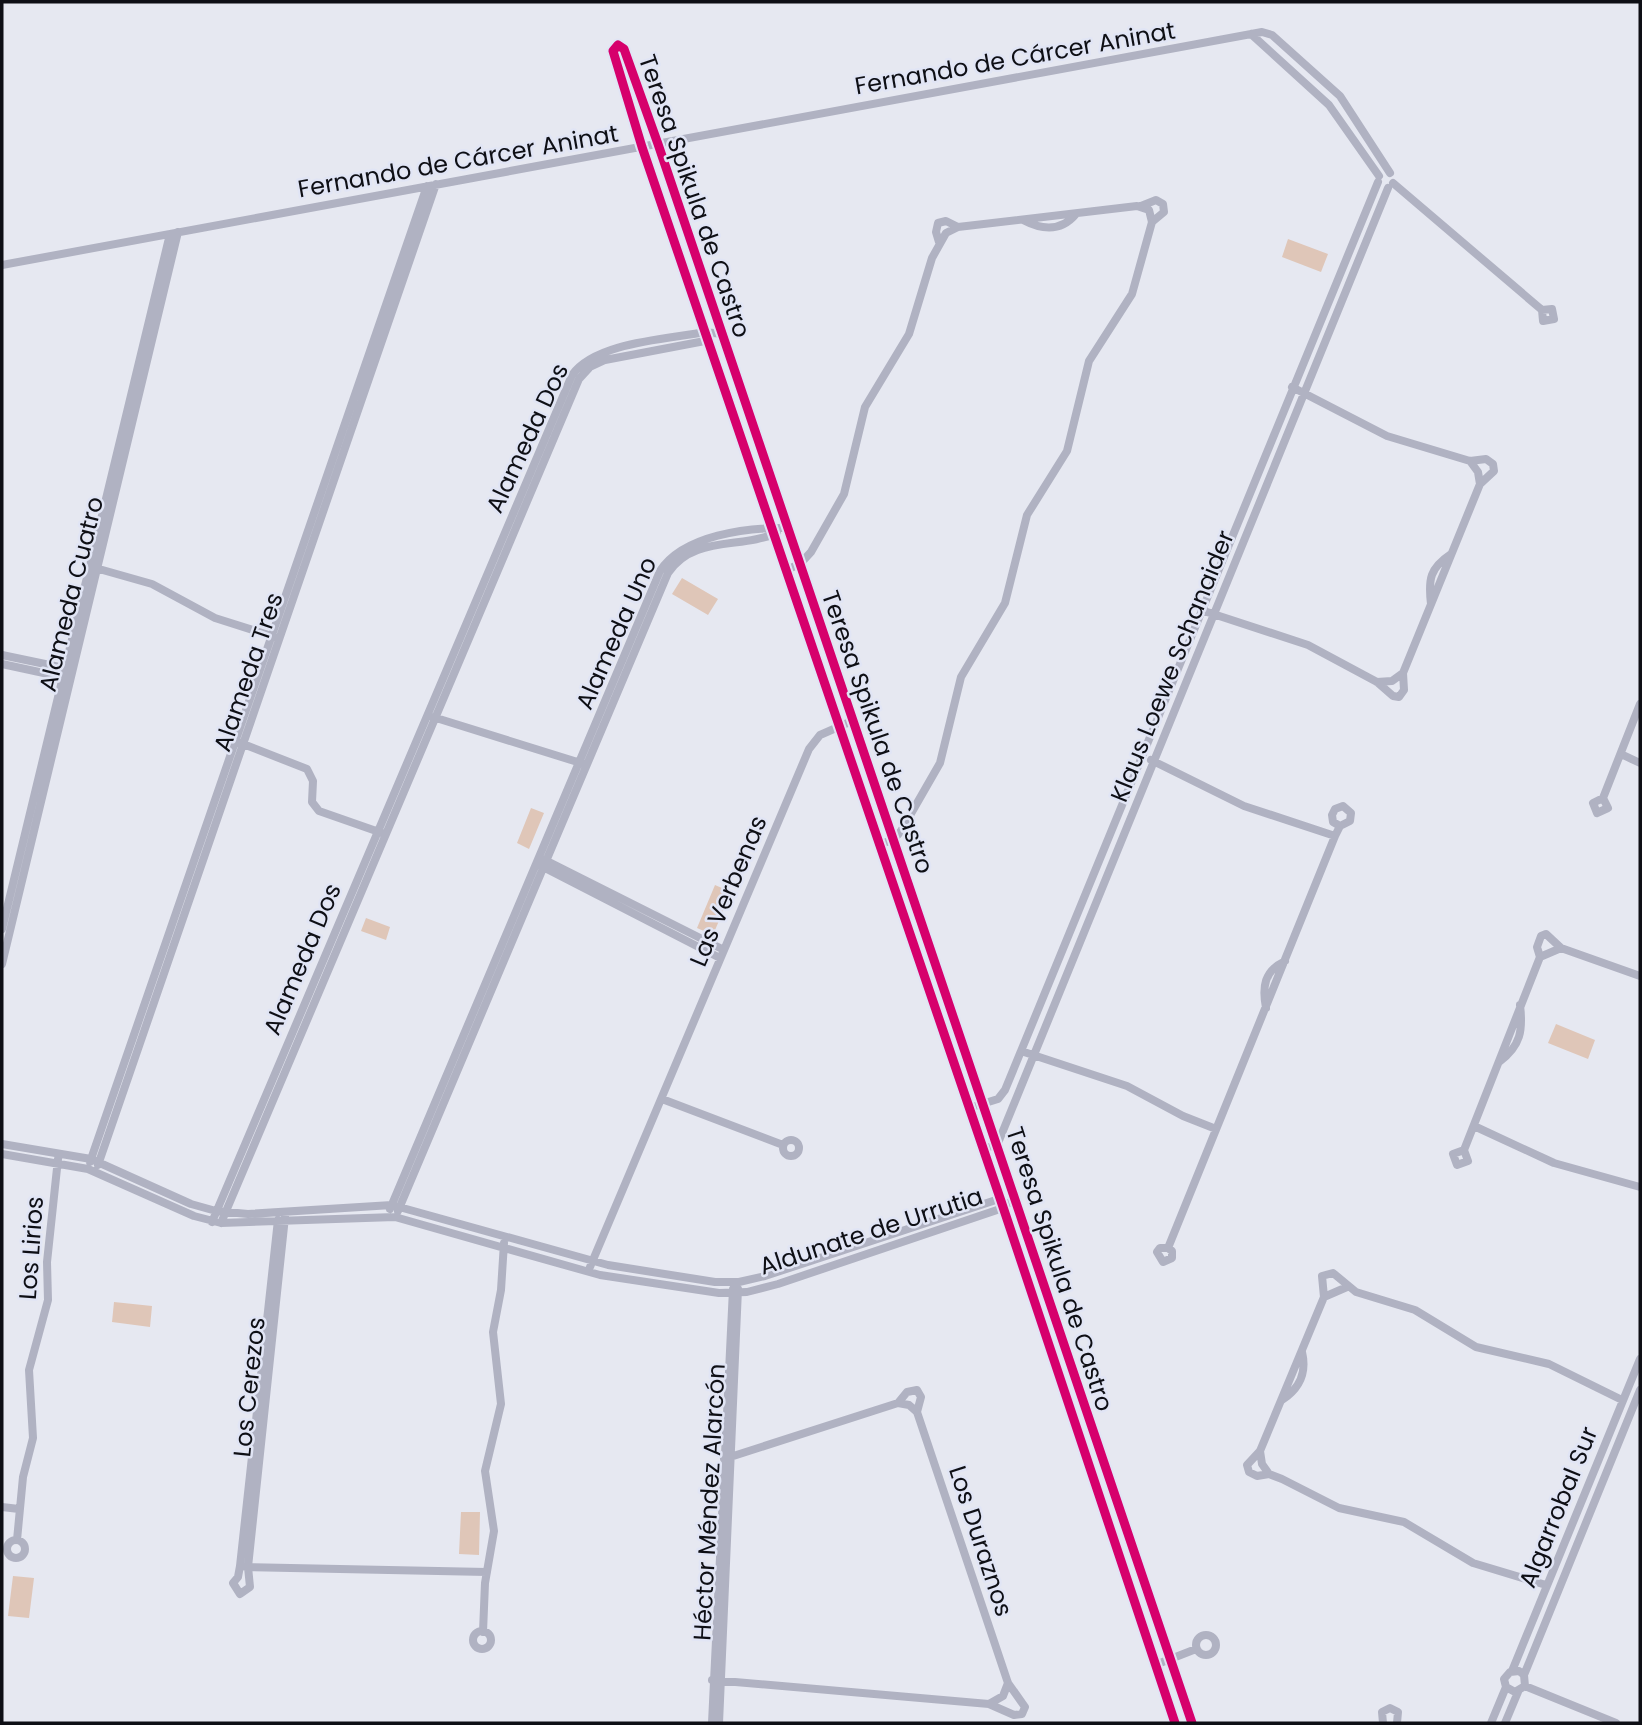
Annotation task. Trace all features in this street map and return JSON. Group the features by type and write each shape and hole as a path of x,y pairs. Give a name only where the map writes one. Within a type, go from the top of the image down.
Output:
{"street":[{"path":"1251,34 1264,32 1272,35 1334,91 1390,173 1391,186"},
{"name":"Fernando de Cárcer Aninat","path":"2,265 1251,34"},
{"path":"1251,34 1329,105 1378,179 1391,186 1542,310"},
{"name":"Teresa Spikula de Castro","path":"1175,1723 1000,1198 642,147 613,51 618,45 624,49 722,334 998,1143 1192,1723"},
{"path":"1378,179 1382,173 1390,173"},
{"name":"Klaus Loewe Schanaider","path":"969,1108 1004,1094 1378,179"},
{"name":"Alameda Tres","path":"92,1170 432,185"},
{"name":"Klaus Loewe Schanaider","path":"998,1143 1391,186"},
{"path":"786,570 800,564 811,552 847,487 865,407 909,334 939,242 936,232 938,223 946,221 958,227 1023,220 1051,229 1064,225 1076,214 1141,206 1156,200 1162,202 1164,212 1152,222"},
{"path":"879,845 894,839 908,821 940,763 961,677 1005,603 1024,522 1067,451 1085,370 1132,294 1152,222 1150,212 1141,206"},
{"name":"Alameda Cuatro","path":"2,929 174,233"},
{"name":"Alameda Dos","path":"217,1223 576,369 600,353 722,334"},
{"path":"1201,610 1308,645 1377,682 1393,696 1399,697 1404,690 1403,673 1431,604 1430,576 1439,563 1451,554 1480,484 1491,475 1494,467 1488,460 1471,461 1387,436 1292,387"},
{"path":"1471,461 1478,472 1480,484"},
{"name":"Alameda Uno","path":"391,1217 546,864 583,764 664,565 681,549 697,541 788,528"},
{"path":"93,567 152,584 215,618 275,638"},
{"path":"2,655 67,673"},
{"path":"2,664 67,673"},
{"name":"Alameda Cuatro","path":"2,964 67,673"},
{"path":"1377,682 1392,681 1403,673"},
{"path":"1603,798 1640,704"},
{"path":"431,716 583,764"},
{"name":"Las Verbenas","path":"588,1272 808,749 820,735 852,721"},
{"path":"239,742 307,769 313,781 312,802 319,811 381,833"},
{"path":"1621,754 1640,763"},
{"path":"1142,757 1237,803 1335,836"},
{"name":"Alameda Uno","path":"396,1206 536,860 583,764"},
{"path":"1168,1248 1266,1008 1265,980 1273,968 1285,961 1340,826"},
{"path":"536,860 722,954"},
{"path":"1464,1150 1540,957 1537,947 1542,935 1550,936 1561,948 1640,976"},
{"path":"1540,957 1561,948"},
{"path":"1499,1062 1521,1037 1520,1005"},
{"path":"1021,1051 1127,1086 1183,1116 1216,1129"},
{"path":"662,1098 783,1145"},
{"path":"1474,1126 1554,1163 1640,1187"},
{"path":"983,1150 998,1143"},
{"name":"Aldunate de Urrutia","path":"2,1144 95,1161 191,1204 221,1212 396,1206 593,1262 710,1281 736,1282 765,1276 1000,1198 1016,1197"},
{"name":"Los Lirios","path":"17,1540 23,1477 33,1438 29,1370 47,1307 47,1262 59,1153"},
{"name":"Aldunate de Urrutia","path":"2,1154 92,1170 217,1223 391,1217 588,1272 735,1293 778,1284 1003,1208 1016,1197"},
{"name":"Los Cerezos","path":"248,1579 244,1567 282,1211"},
{"path":"483,1632 486,1572 494,1531 485,1471 501,1404 493,1339 505,1236"},
{"path":"1269,1474 1255,1476 1247,1470 1248,1463 1260,1451 1282,1400 1295,1390 1301,1380 1304,1366 1302,1352 1324,1297 1322,1278 1326,1272 1333,1273 1347,1287 1367,1296 1415,1310 1476,1347 1549,1364 1622,1400"},
{"name":"Héctor Méndez Alarcón","path":"712,1723 736,1282"},
{"path":"1324,1297 1347,1287"},
{"name":"Algarrobal Sur","path":"1506,1687 1506,1676 1512,1671 1640,1359"},
{"name":"Algarrobal Sur","path":"1524,1675 1640,1390"},
{"name":"Los Duraznos","path":"716,1679 989,1704 1014,1715 1023,1714 1024,1701 1008,1683 917,1412 921,1395 917,1391 907,1392 898,1403 727,1458"},
{"path":"898,1403 909,1405 917,1412"},
{"path":"1260,1451 1262,1464 1269,1474 1329,1505 1404,1522 1473,1563 1546,1586"},
{"path":"1091,1473 1106,1468"},
{"path":"2,1507 19,1509"},
{"path":"244,1567 486,1572"},
{"name":"Los Cerezos","path":"238,1577 244,1567"},
{"path":"238,1577 248,1579 249,1589 240,1594 233,1586 238,1577"},
{"path":"1155,1665 1196,1648"},
{"path":"1505,1723 1521,1689 1524,1675 1512,1671"},
{"name":"Héctor Méndez Alarcón","path":"716,1679 719,1723"},
{"path":"989,1704 1003,1696 1008,1683"},
{"path":"1491,1723 1506,1687 1521,1689 1615,1723"},
{"path":"1383,1723 1382,1712 1390,1708 1398,1712 1400,1723"}],"shaded area":[{"path":"1288,239 1328,254 1321,272 1282,257"},
{"path":"682,578 718,599 708,615 672,594"},
{"path":"531,808 544,813 529,849 517,843"},
{"path":"715,885 731,892 713,935 697,928"},
{"path":"366,918 390,927 386,940 361,931"},
{"path":"1556,1024 1595,1040 1588,1059 1548,1043"},
{"path":"114,1302 152,1306 150,1327 112,1322"},
{"path":"461,1512 480,1512 479,1555 459,1554"},
{"path":"13,1576 34,1578 29,1618 8,1616"}],"cycle path":[{"path":"1175,1723 1000,1198 642,147 613,51 618,45 624,49 658,144 1192,1723"}]}
